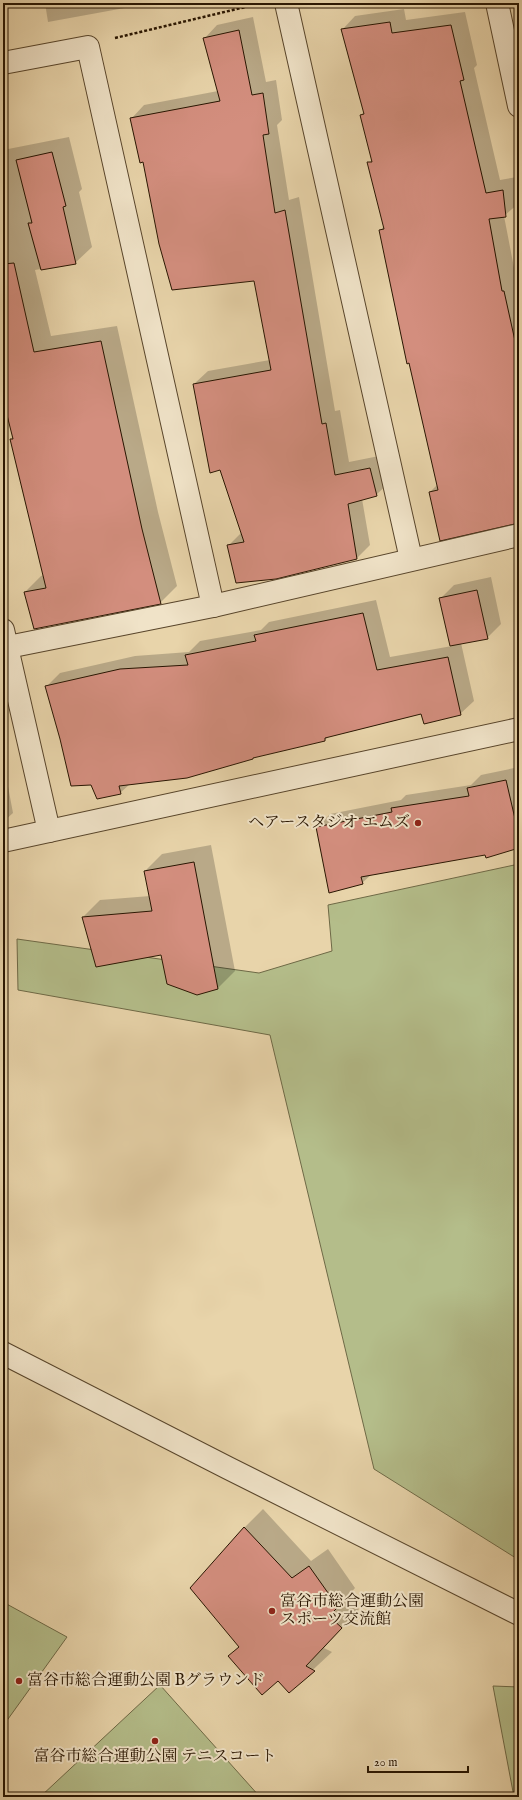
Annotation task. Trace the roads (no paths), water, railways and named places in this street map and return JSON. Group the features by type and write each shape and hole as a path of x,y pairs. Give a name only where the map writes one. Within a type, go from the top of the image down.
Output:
{"street":[{"path":"287,3 411,559"},
{"path":"497,3 519,106"},
{"path":"3,62 88,47 213,606"},
{"path":"49,831 4,642 213,606 519,535"},
{"path":"3,841 519,729"},
{"path":"3,1353 519,1614"}],"place":[{"name":"ヘアースタジオ エムズ","path":"418,823"},
{"name":"富谷市総合運動公園 スポーツ交流館","path":"272,1611"},
{"name":"富谷市総合運動公園 Bグラウンド","path":"19,1681"},
{"name":"富谷市総合運動公園 テニスコート","path":"155,1741"}]}
